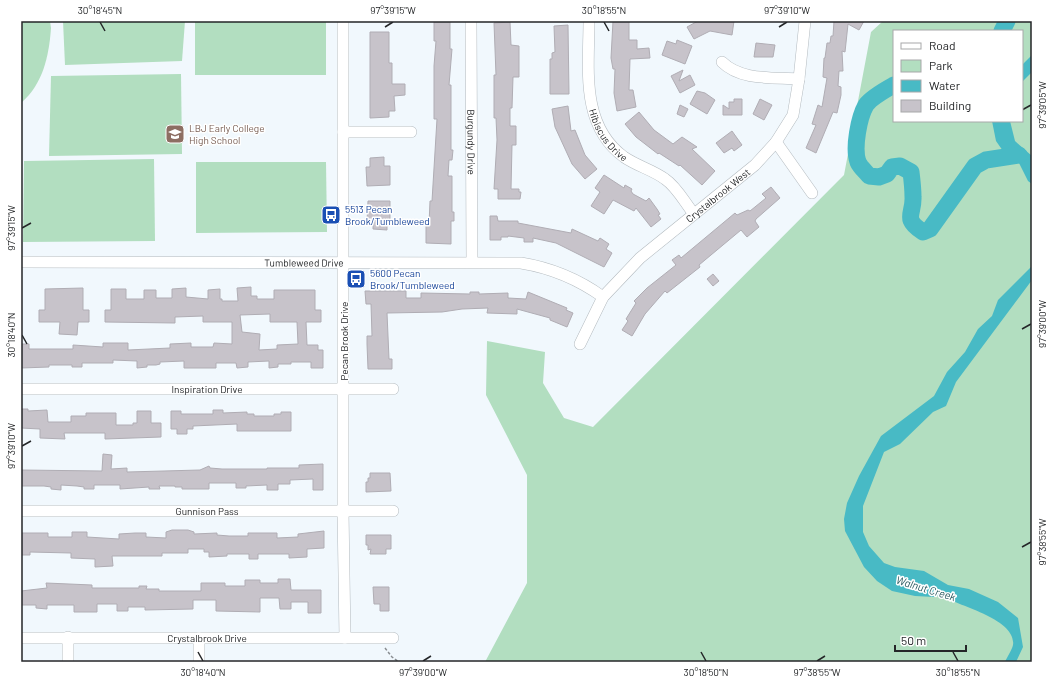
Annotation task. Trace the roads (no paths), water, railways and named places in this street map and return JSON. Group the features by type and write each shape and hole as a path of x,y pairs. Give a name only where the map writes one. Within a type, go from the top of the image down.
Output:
{"street":[{"name":"Pecan Brook Drive","path":"343,21 343,511 345,638"},
{"name":"Burgundy Drive","path":"471,21 472,262"},
{"name":"Hibiscus Drive","path":"589,21 590,95 592,111 605,138 624,157 665,179 694,214"},
{"name":"Crystalbrook West","path":"580,344 603,297 640,258 755,165 776,142 792,115 800,79 805,21"},
{"path":"722,62 728,68 745,75 800,79"},
{"path":"343,132 411,132"},
{"path":"776,142 812,193"},
{"name":"Tumbleweed Drive","path":"21,262 521,263 549,269 563,274 603,297"},
{"name":"Inspiration Drive","path":"21,389 393,389"},
{"name":"Gunnison Pass","path":"21,511 393,511"},
{"path":"68,637 68,662"},
{"name":"Crystalbrook Drive","path":"21,638 393,638"},
{"path":"199,638 199,662"}],"water":[{"path":"1032,55 1032,72 1023,81 1023,64"},
{"path":"992,122 1010,122 1015,141 1032,156 1032,184 1028,181 1017,159 1003,151 996,141"},
{"name":"Walnut Creek","path":"1032,266 1032,280 956,382 946,406 933,412 900,444 884,452 863,506 863,532 869,546 884,563 895,567 924,571 948,585 969,589 998,602 1018,618 1023,647 1016,662 1005,662 1013,645 1012,636 1006,628 985,614 940,595 934,597 915,596 892,591 877,581 864,567 845,531 844,519 847,503 859,476 881,436 934,396 947,372 965,352 978,329 992,316 998,300"}],"waterway":[{"path":"1002,30 1007,21"},
{"path":"893,86 875,96 863,110 856,141 858,162 869,176 879,177 887,174 892,167 900,166 911,172 913,203 910,216 913,223 923,232 930,229 975,166 986,160 1019,155"}],"place":[{"name":"LBJ Early College High School","path":"175,134"},
{"name":"5513 Pecan Brook/Tumbleweed","path":"331,215"},
{"name":"5600 Pecan Brook/Tumbleweed","path":"356,279"}]}
